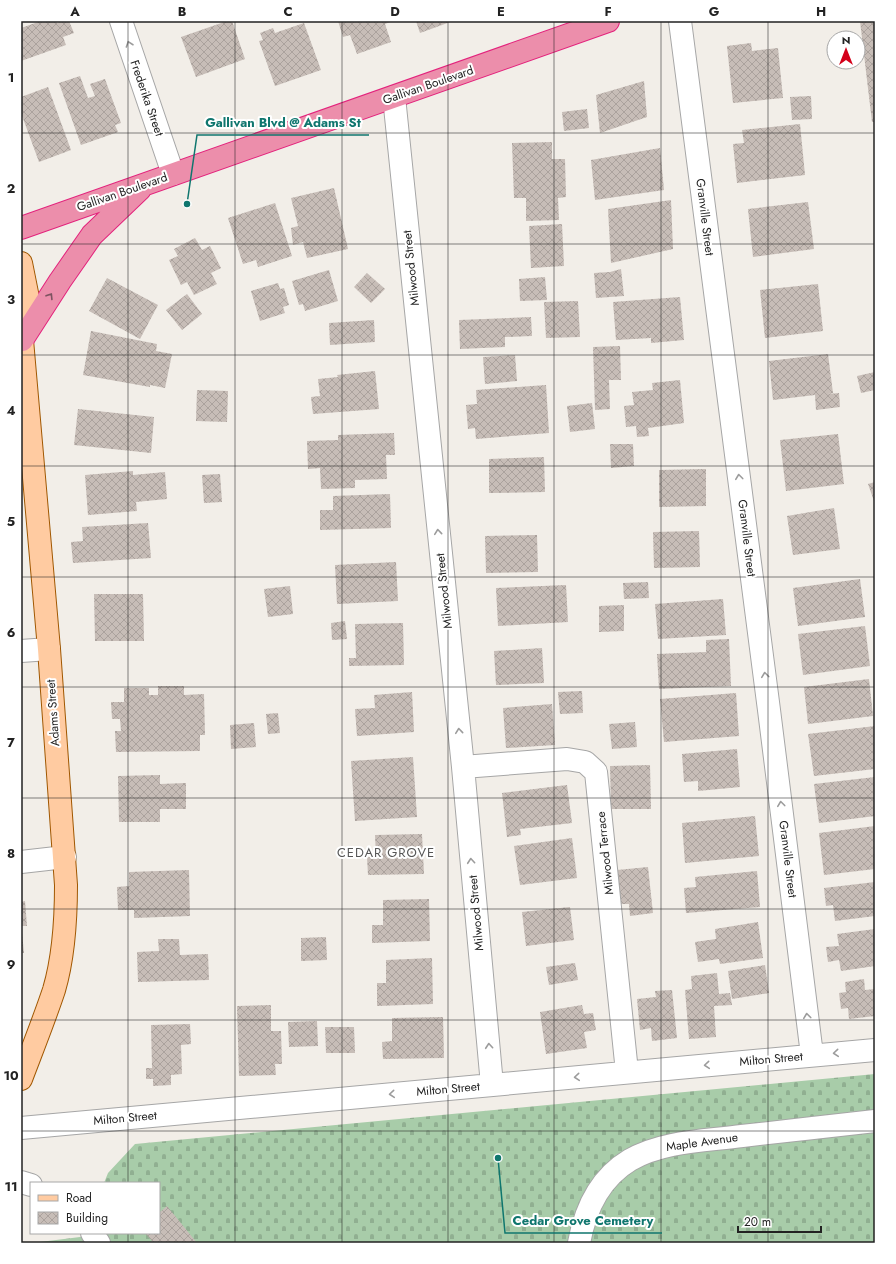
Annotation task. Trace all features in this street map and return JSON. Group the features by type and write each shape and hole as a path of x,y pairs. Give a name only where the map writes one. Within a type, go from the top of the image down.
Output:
{"highway":[{"name":"Gallivan Boulevard","path":"21,228 608,21"},
{"path":"21,340 92,235 145,184"}],"main road":[{"name":"Adams Street","path":"21,262 29,303 21,340 49,649 65,858 66,910 60,965 54,990 21,1079"}],"street":[{"name":"Frederika Street","path":"121,21 173,174"},
{"name":"Granville Street","path":"680,21 812,1055"},
{"name":"Milwood Street","path":"394,97 463,767 492,1085"},
{"path":"21,652 49,649"},
{"name":"Milwood Terrace","path":"463,767 568,759 585,762 596,772 627,1072"},
{"path":"21,862 65,858"},
{"name":"Milton Street","path":"21,1128 875,1050"},
{"name":"Maple Avenue","path":"579,1243 584,1221 590,1205 597,1193 616,1171 629,1161 644,1153 692,1142 875,1121"},
{"path":"93,1234 99,1243"}],"green space":[{"path":"875,1074 875,1243 32,1243 88,1236 91,1234 160,1234 160,1182 104,1182 108,1173 135,1144"}],"building":[{"path":"41,21 56,21 57,23 69,21 74,33 63,37 66,45 21,61 21,28"},
{"path":"227,21 232,21 245,59 196,77 181,37"},
{"path":"338,21 393,21 385,24 391,42 357,54 350,35 343,37"},
{"path":"416,21 453,21 420,33"},
{"path":"860,21 875,21 875,122 872,122 866,70 866,30 861,30"},
{"path":"304,23 321,70 275,86 259,41 263,40 260,33 273,28 275,33"},
{"path":"751,43 752,51 778,48 783,98 733,103 727,46"},
{"path":"80,76 88,98 95,96 90,84 105,79 121,123 115,125 118,132 81,145 59,83"},
{"path":"644,81 647,117 600,133 596,95"},
{"path":"48,87 71,150 39,162 21,113 21,97"},
{"path":"811,96 812,119 792,120 790,97"},
{"path":"587,109 589,128 564,131 562,112"},
{"path":"800,124 805,175 737,183 733,144 744,143 742,130"},
{"path":"552,142 552,159 565,159 566,197 558,198 559,220 526,221 526,198 514,198 512,143"},
{"path":"660,148 664,190 595,200 591,160"},
{"path":"334,188 348,249 307,258 303,242 293,245 291,228 298,226 291,198"},
{"path":"671,200 673,249 611,263 608,209"},
{"path":"808,202 814,249 753,257 748,209"},
{"path":"275,203 292,256 258,267 256,260 243,264 228,218"},
{"path":"562,224 564,266 531,268 529,226"},
{"path":"195,238 202,250 210,246 221,268 211,273 217,284 194,295 187,282 181,285 169,260 178,256 174,249"},
{"path":"621,269 624,296 596,298 594,273 610,272"},
{"path":"329,270 338,301 305,311 303,304 299,305 292,281"},
{"path":"367,273 385,289 371,303 354,287"},
{"path":"545,277 547,300 520,301 519,279"},
{"path":"107,278 158,305 140,339 89,311"},
{"path":"278,283 280,289 284,288 289,305 283,307 285,313 260,321 251,291"},
{"path":"818,284 823,331 765,338 760,290"},
{"path":"187,294 202,314 182,330 166,310"},
{"path":"680,297 684,340 651,343 651,338 616,340 613,302"},
{"path":"578,301 580,337 546,338 544,302"},
{"path":"531,317 532,336 505,337 505,347 460,349 459,320"},
{"path":"374,320 375,342 330,345 329,323"},
{"path":"91,331 157,344 156,351 172,354 165,388 150,385 150,387 83,375"},
{"path":"620,346 621,380 609,380 610,409 595,410 593,347"},
{"path":"828,354 833,393 828,394 839,393 840,407 816,410 815,395 773,400 769,361"},
{"path":"515,355 517,381 485,384 483,357"},
{"path":"375,371 379,409 313,414 311,397 320,396 318,379 338,377 337,375"},
{"path":"875,372 875,390 861,393 857,376"},
{"path":"680,380 684,423 648,428 649,436 637,437 636,426 626,427 624,406 634,405 632,392 653,390 652,383"},
{"path":"546,385 549,433 476,439 475,428 468,429 466,405 477,404 476,390"},
{"path":"197,390 228,391 227,422 196,421"},
{"path":"592,403 595,429 570,432 567,406"},
{"path":"78,409 154,417 151,453 74,445"},
{"path":"394,433 395,455 386,455 387,479 355,480 355,488 321,489 320,468 308,469 307,441 338,440 338,435"},
{"path":"838,434 844,484 786,491 780,440"},
{"path":"610,444 633,444 634,466 611,468"},
{"path":"544,457 545,492 489,493 489,459"},
{"path":"706,469 706,506 659,507 659,470"},
{"path":"133,471 133,475 165,472 167,499 136,502 137,511 88,515 85,475"},
{"path":"220,474 222,502 204,503 202,475"},
{"path":"875,482 875,504 868,484"},
{"path":"390,494 391,528 320,530 320,510 333,510 333,496"},
{"path":"834,508 840,549 793,555 787,516"},
{"path":"148,523 151,558 73,563 71,542 83,541 82,527"},
{"path":"699,531 700,567 654,568 653,532"},
{"path":"537,535 538,572 486,573 485,536"},
{"path":"396,562 398,601 337,604 335,565"},
{"path":"860,579 865,617 798,626 793,588"},
{"path":"648,582 649,598 624,599 623,583"},
{"path":"566,585 568,622 498,626 496,588"},
{"path":"290,586 293,614 268,617 264,589"},
{"path":"94,594 143,594 144,641 95,641"},
{"path":"723,599 726,635 658,639 655,604"},
{"path":"624,605 624,631 599,632 599,606"},
{"path":"345,621 347,639 332,640 331,623"},
{"path":"403,623 404,665 349,666 349,658 356,658 355,624"},
{"path":"865,626 870,666 803,675 798,634"},
{"path":"729,639 731,686 659,689 657,654 706,652 706,640"},
{"path":"542,648 544,683 496,685 494,651"},
{"path":"869,679 873,716 808,724 804,687"},
{"path":"158,686 184,686 184,695 204,694 205,735 200,735 200,751 116,752 115,731 121,731 120,719 112,719 111,702 124,702 124,688 149,688 149,695 158,695"},
{"path":"582,691 583,713 560,714 558,692"},
{"path":"412,692 414,732 357,736 355,709 375,708 374,695"},
{"path":"736,693 739,736 664,742 660,699"},
{"path":"552,704 555,745 506,748 503,708"},
{"path":"278,713 280,733 268,734 266,714"},
{"path":"635,722 637,747 612,749 609,724"},
{"path":"254,723 256,747 231,749 230,725"},
{"path":"875,726 875,769 814,776 808,734"},
{"path":"737,749 740,787 698,791 698,781 684,782 682,754"},
{"path":"413,757 417,817 355,821 351,761"},
{"path":"650,765 651,809 611,809 610,766"},
{"path":"160,775 160,784 186,783 186,809 160,809 160,822 119,822 118,776"},
{"path":"875,777 875,816 819,823 814,784"},
{"path":"567,785 572,823 520,829 521,835 507,837 502,793"},
{"path":"755,816 759,856 685,863 682,823"},
{"path":"875,826 875,869 824,875 819,833"},
{"path":"422,834 424,874 368,875 367,857 376,857 375,835"},
{"path":"572,838 577,878 520,885 514,846"},
{"path":"648,867 653,913 630,916 629,904 621,904 617,870"},
{"path":"189,870 190,916 134,918 134,910 118,910 117,887 129,886 129,872"},
{"path":"757,871 760,907 686,913 684,888 696,887 695,877"},
{"path":"875,882 875,916 835,921 833,905 826,906 824,888"},
{"path":"429,899 430,941 372,943 372,925 383,925 383,900"},
{"path":"25,901 27,926 21,926 21,902"},
{"path":"570,907 574,940 526,946 522,912"},
{"path":"758,922 763,958 720,964 719,959 698,962 695,942 716,939 715,929"},
{"path":"875,929 875,966 841,971 839,960 828,962 826,947 839,946 837,934"},
{"path":"22,933 24,953 21,953"},
{"path":"326,937 327,960 301,961 301,938"},
{"path":"158,939 179,939 180,955 208,954 209,980 138,982 137,952 159,951"},
{"path":"432,958 433,1004 377,1006 377,983 386,983 386,960"},
{"path":"575,963 578,980 549,985 546,967"},
{"path":"765,965 769,993 732,999 728,971"},
{"path":"717,973 719,994 730,993 732,1005 714,1006 716,1037 689,1039 685,990 692,989 691,976"},
{"path":"864,979 865,990 875,989 875,1016 849,1019 848,1008 841,1009 839,993 846,992 845,982"},
{"path":"672,990 677,1038 652,1041 651,1028 640,1030 637,999 656,997 655,991"},
{"path":"271,1005 271,1031 281,1031 282,1064 275,1064 276,1075 239,1076 237,1006"},
{"path":"582,1005 584,1014 593,1013 596,1030 584,1032 587,1048 546,1054 540,1012"},
{"path":"443,1017 444,1058 383,1059 382,1042 392,1041 392,1018"},
{"path":"317,1021 318,1046 289,1047 288,1022"},
{"path":"190,1024 191,1044 181,1045 182,1074 171,1075 171,1085 153,1086 153,1079 146,1079 146,1068 152,1068 151,1025"},
{"path":"325,1027 354,1027 355,1053 326,1053"},
{"path":"167,1206 197,1243 149,1243 152,1241 146,1234 160,1234 160,1212"}],"place":[{"name":"Gallivan Blvd @ Adams St","path":"187,204"},
{"name":"Cedar Grove Cemetery","path":"498,1158"}],"district":[{"name":"CEDAR GROVE","path":"386,852"}]}
